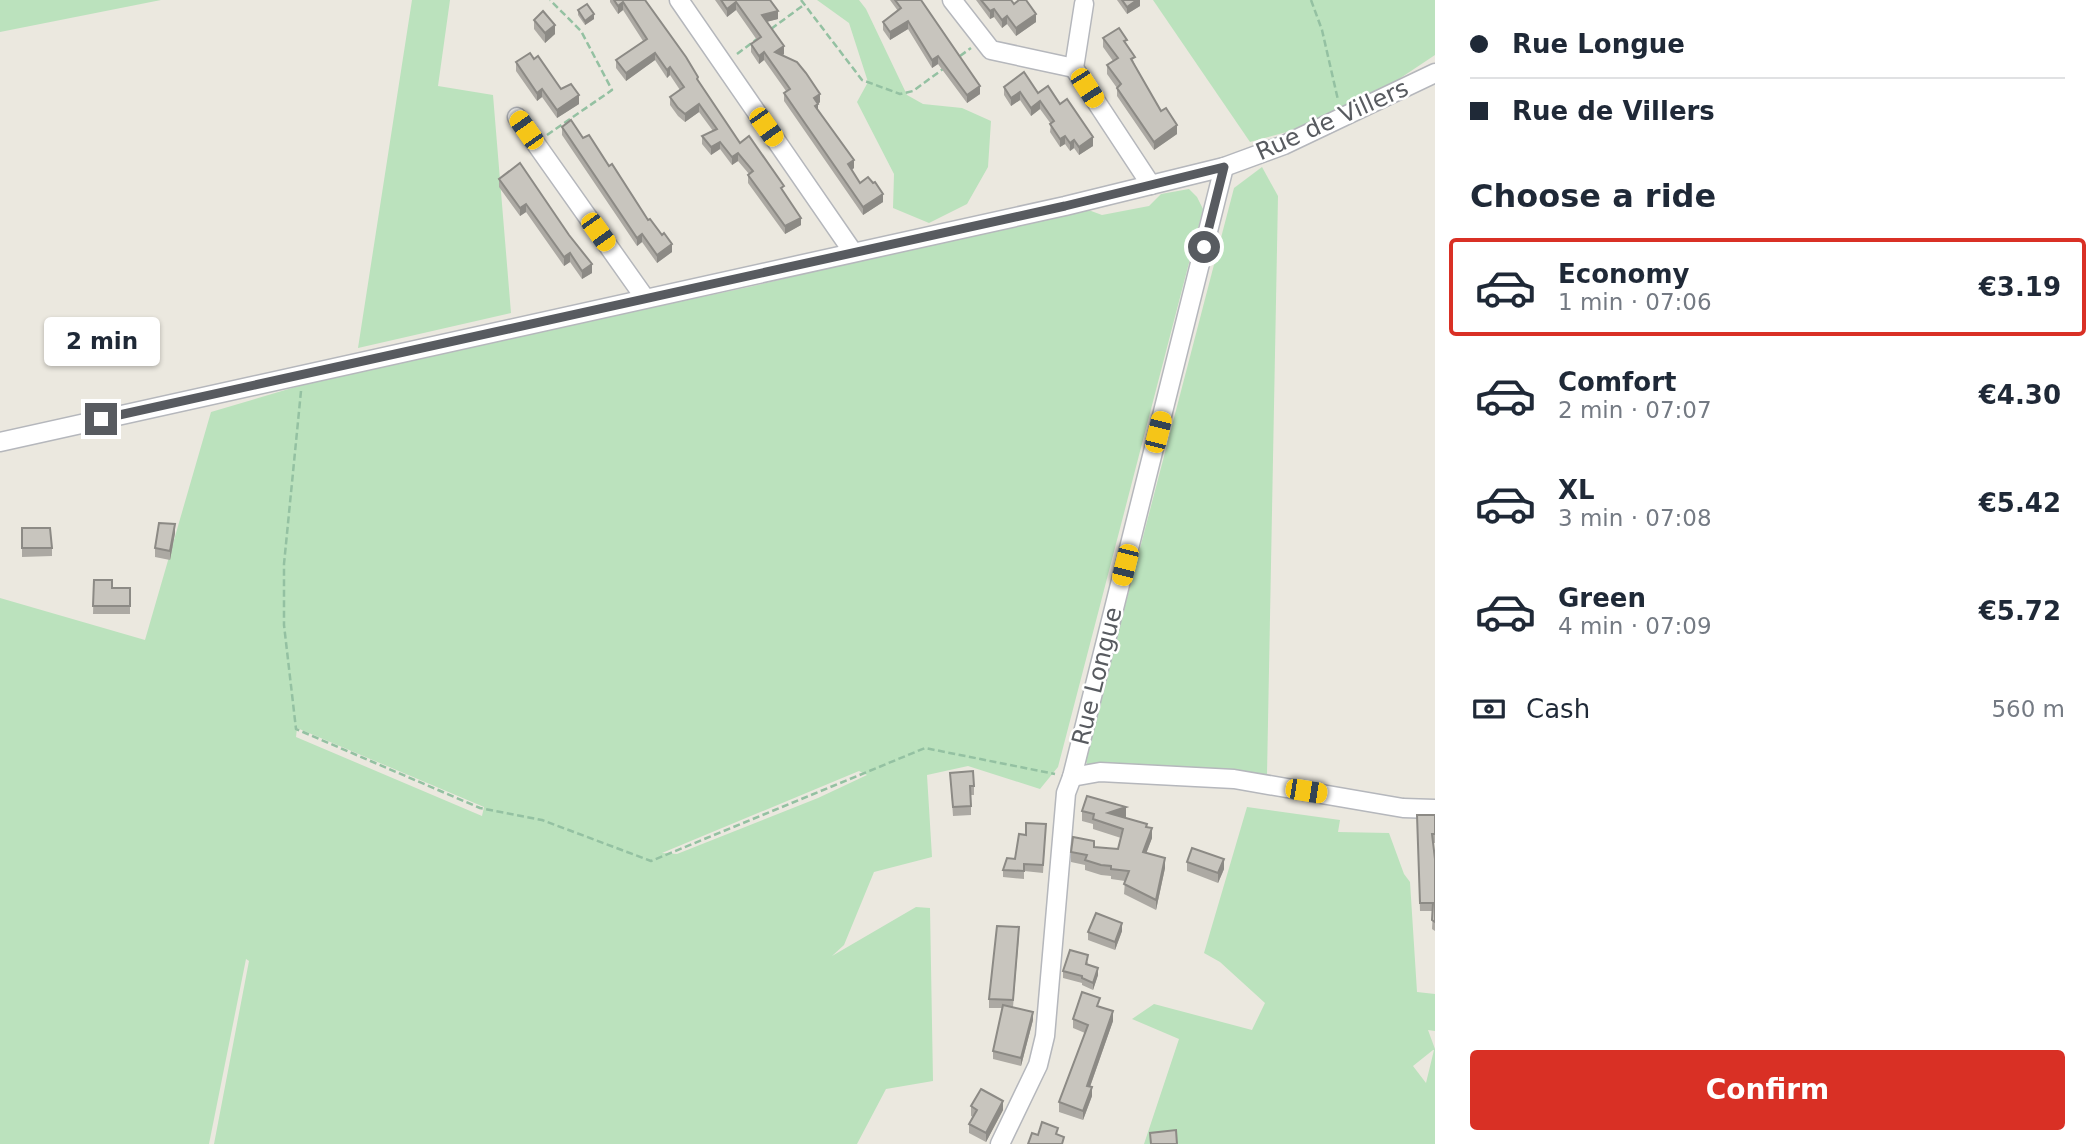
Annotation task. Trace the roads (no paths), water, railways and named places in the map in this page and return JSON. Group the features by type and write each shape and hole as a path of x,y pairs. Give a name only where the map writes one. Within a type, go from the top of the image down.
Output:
{"street":[{"path":"679,0 853,251"},
{"path":"952,0 991,50 1074,68"},
{"path":"1083,4 1074,68 1151,185"},
{"name":"Rue de Villers","path":"0,442 1224,167 1284,145 1435,73"},
{"path":"517,117 645,298"},
{"name":"Rue Longue","path":"1000,1144 1038,1065 1045,1036 1066,793 1224,167"},
{"path":"1072,777 1100,772 1234,779 1403,808 1435,809"}]}
